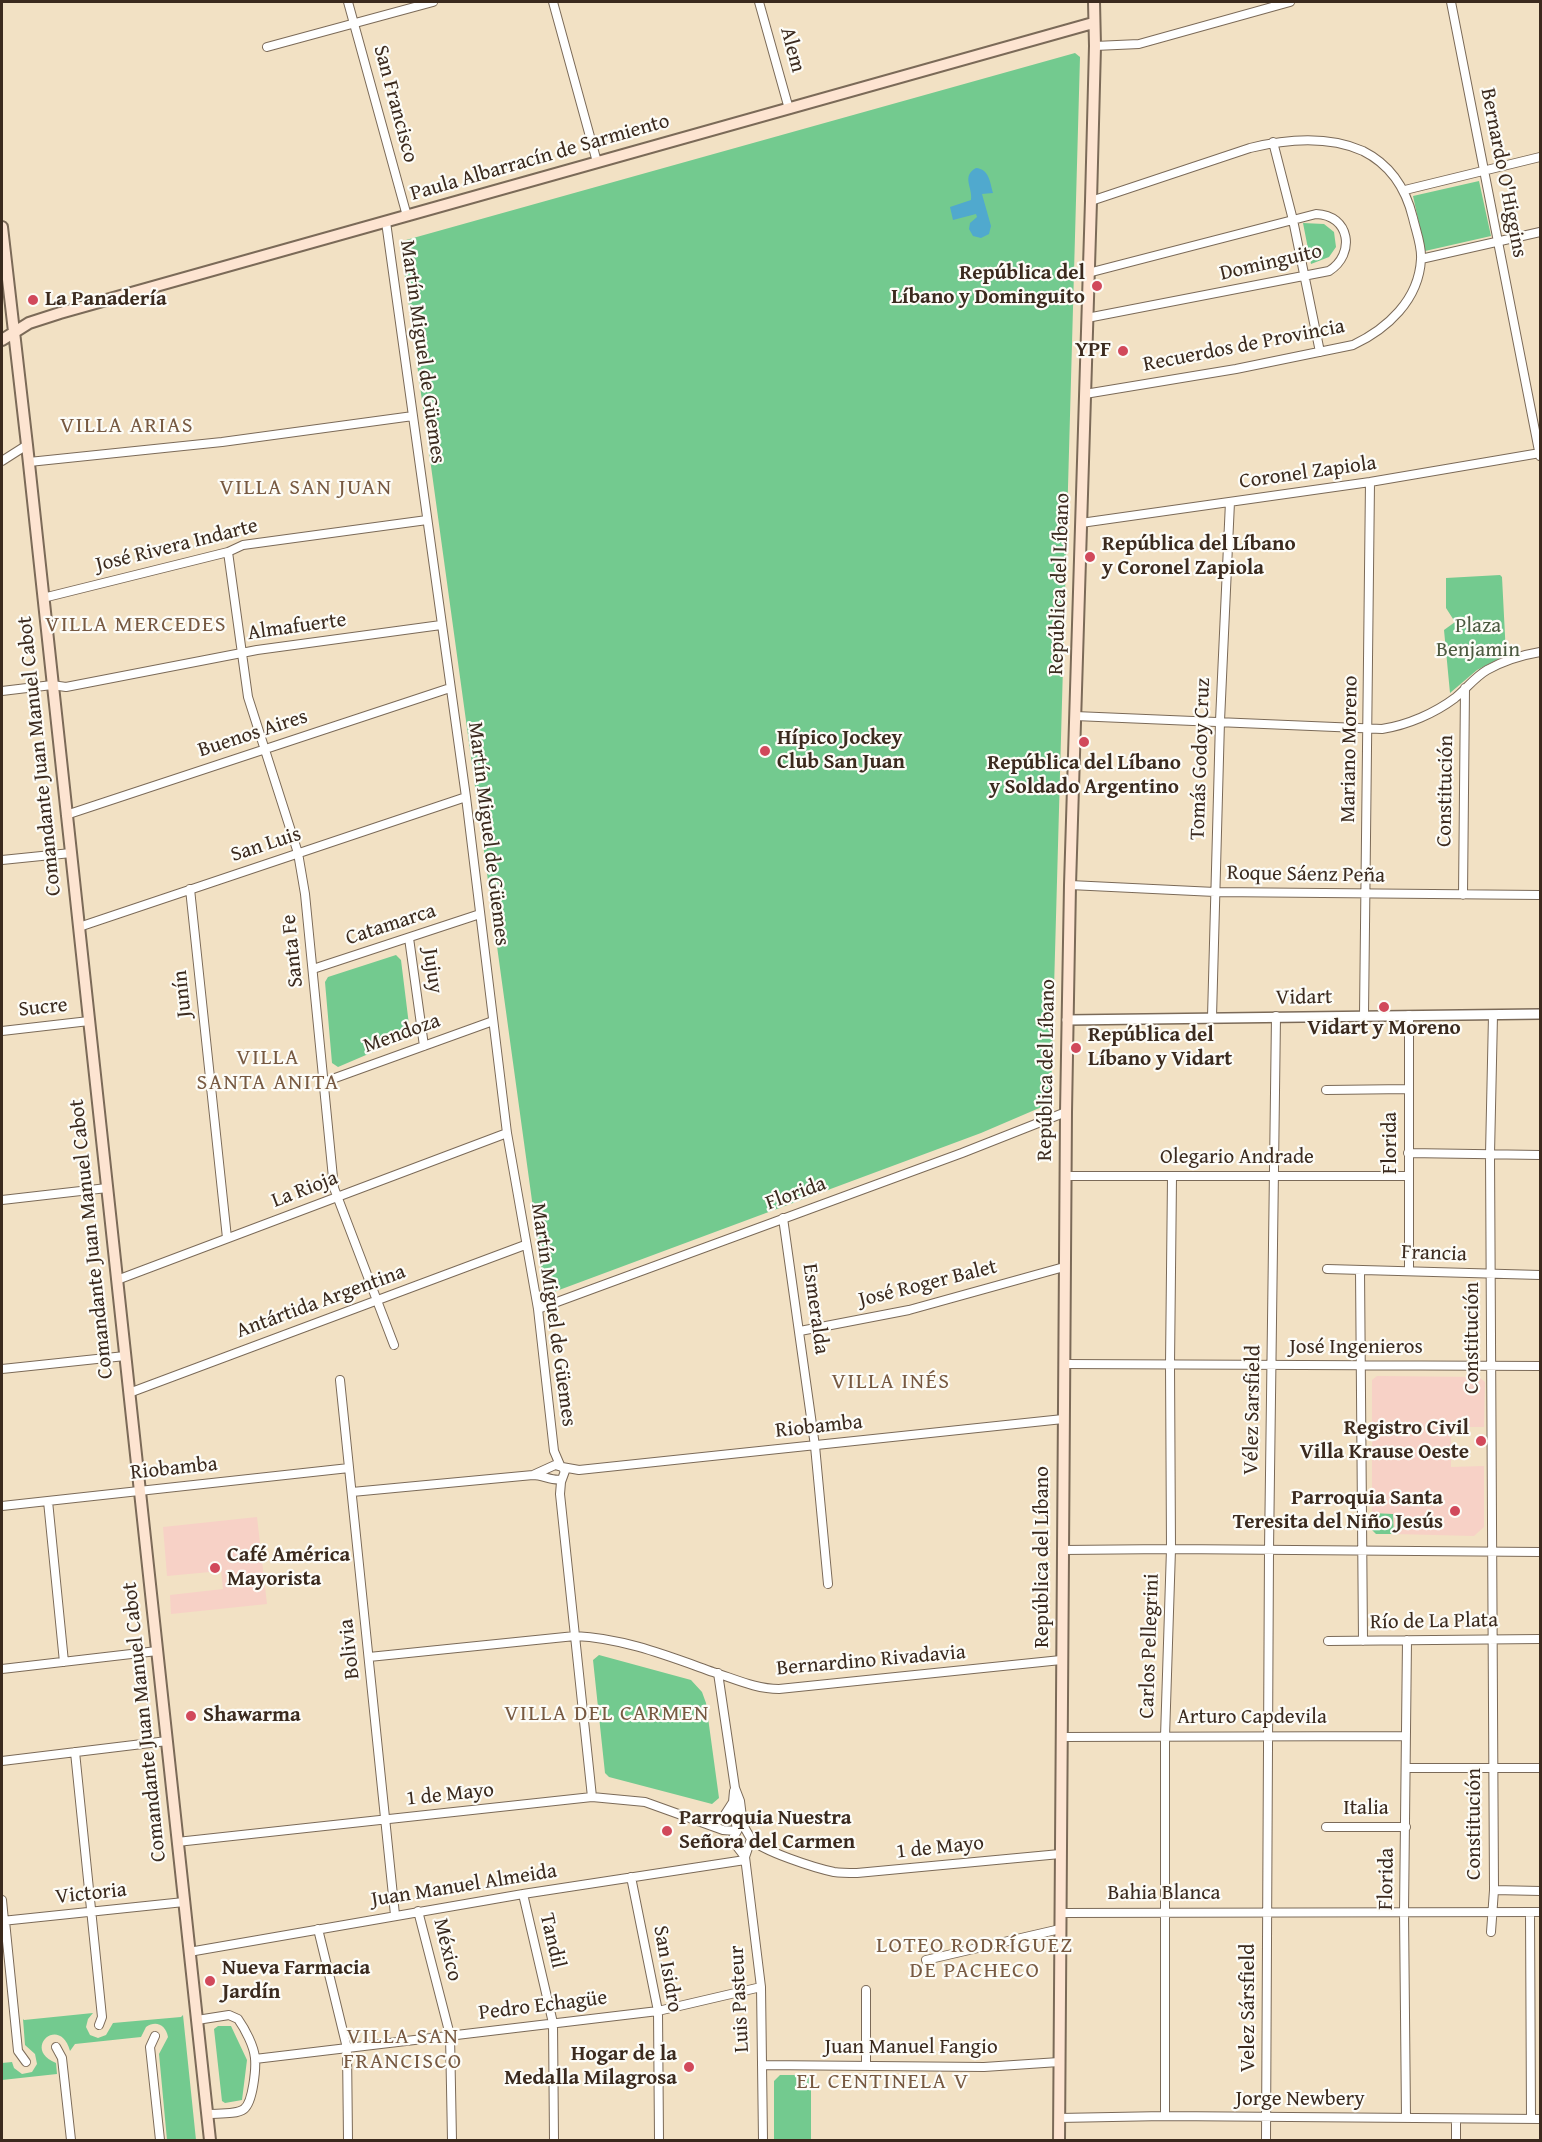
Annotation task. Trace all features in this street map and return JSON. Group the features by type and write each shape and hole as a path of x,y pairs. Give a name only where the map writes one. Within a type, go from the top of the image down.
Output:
{"main road":[{"name":"República del Líbano","path":"1059,2140 1065,1112 1091,201 1094,2"},
{"name":"Paula Albarracín de Sarmiento","path":"2,340 29,323 60,313 1093,23"},
{"name":"Comandante Juan Manuel Cabot","path":"2,227 210,2140"}],"street":[{"name":"San Francisco","path":"348,2 407,216"},
{"path":"267,47 433,2"},
{"path":"553,2 597,162"},
{"name":"Alem","path":"759,2 789,109"},
{"path":"1095,46 1139,44 1290,2"},
{"name":"Bernardo O'Higgins","path":"1451,2 1540,455"},
{"name":"Recuerdos de Provincia","path":"1085,394 1353,345 1369,338 1404,307 1421,259 1405,190 1379,161 1346,145 1317,140 1273,142 1091,201"},
{"path":"1273,142 1293,220 1320,352"},
{"path":"1405,190 1540,157"},
{"name":"Dominguito","path":"1087,318 1329,271 1335,267 1345,252 1346,240 1338,221 1327,215 1316,214 1088,273"},
{"name":"Martín Miguel de Güemes","path":"386,222 466,798 507,1133 538,1310 556,1467"},
{"path":"1421,259 1540,232"},
{"path":"28,462 222,442 412,416"},
{"path":"2,461 27,445"},
{"name":"Coronel Zapiola","path":"1081,523 1540,455"},
{"name":"Mariano Moreno","path":"1364,1015 1370,482"},
{"name":"Tomás Godoy Cruz","path":"1212,1017 1220,721 1230,502"},
{"name":"José Rivera Indarte","path":"43,598 228,552 243,545 427,520"},
{"name":"Santa Fe","path":"228,552 248,697 298,854 305,894 334,1188 394,1345"},
{"name":"Almafuerte","path":"52,684 66,687 242,653 441,625"},
{"path":"1075,716 1368,728 1397,726 1438,708 1486,671 1525,654 1540,652"},
{"path":"2,691 52,684"},
{"name":"Buenos Aires","path":"66,815 450,688"},
{"name":"Constitución","path":"1462,895 1465,688"},
{"name":"San Luis","path":"79,927 466,798"},
{"path":"2,860 70,853"},
{"name":"Roque Sáenz Peña","path":"1070,885 1215,892 1540,895"},
{"name":"Junín","path":"190,889 227,1238"},
{"name":"Catamarca","path":"313,969 480,914"},
{"name":"Jujuy","path":"409,938 424,1046"},
{"name":"Vidart","path":"1067,1020 1540,1014"},
{"name":"Florida","path":"1409,1015 1409,1271"},
{"name":"Constitución","path":"1491,1932 1494,1890 1490,1154 1493,1015"},
{"name":"Vélez Sarsfield","path":"1268,1912 1269,1550 1276,1016"},
{"name":"Sucre","path":"2,1030 89,1021"},
{"name":"Mendoza","path":"324,1082 493,1021"},
{"path":"1326,1090 1409,1089"},
{"name":"Florida","path":"538,1310 962,1153 1065,1112"},
{"name":"La Rioja","path":"117,1280 507,1133"},
{"path":"1408,1153 1540,1155"},
{"name":"Olegario Andrade","path":"1065,1176 1409,1176"},
{"name":"Carlos Pellegrini","path":"1165,2116 1165,1737 1171,1549 1172,1177"},
{"path":"2,1200 107,1188"},
{"name":"Esmeralda","path":"783,1218 815,1446 828,1584"},
{"name":"Antártida Argentina","path":"129,1393 525,1245"},
{"name":"José Roger Balet","path":"800,1331 909,1310 1064,1267"},
{"name":"Francia","path":"1327,1269 1540,1275"},
{"path":"1360,1270 1363,1641"},
{"path":"2,1369 125,1356"},
{"name":"José Ingenieros","path":"1064,1364 1540,1366"},
{"name":"Bolivia","path":"340,1380 395,1915"},
{"name":"Riobamba","path":"556,1467 579,1470 1063,1419"},
{"path":"352,1492 533,1475 556,1467"},
{"path":"556,1467 549,1473 558,1479 560,1494 592,1797"},
{"path":"533,1475 558,1479 565,1474 556,1467"},
{"name":"Riobamba","path":"2,1506 350,1468"},
{"name":"Riobamba","path":"558,1479 579,1470"},
{"path":"48,1501 64,1662"},
{"path":"1062,1550 1540,1552"},
{"name":"Bernardino Rivadavia","path":"369,1657 575,1636 645,1648 768,1689 790,1689 1061,1660"},
{"name":"Río de La Plata","path":"1328,1641 1540,1639"},
{"name":"Florida","path":"1406,2118 1404,1912 1407,1640"},
{"path":"2,1669 157,1651"},
{"name":"Luis Pasteur","path":"718,1674 735,1788 748,1842 745,1858 761,1987 763,2140"},
{"name":"Arturo Capdevila","path":"1061,1737 1406,1736"},
{"path":"2,1761 166,1741"},
{"path":"75,1752 102,2017 99,2025"},
{"path":"1406,1768 1540,1768"},
{"name":"Luis Pasteur","path":"735,1788 737,1831"},
{"name":"1 de Mayo","path":"177,1842 592,1797 645,1802 723,1830 737,1831 748,1842 824,1869 857,1873 1060,1854"},
{"path":"711,1825 722,1819 734,1802"},
{"name":"Italia","path":"1326,1827 1406,1827"},
{"name":"1 de Mayo","path":"723,1830 733,1844 748,1842"},
{"path":"732,1840 737,1831"},
{"name":"Juan Manuel Almeida","path":"189,1952 418,1911 745,1858"},
{"name":"San Isidro","path":"631,1877 658,2011 658,2140"},
{"path":"1494,1890 1540,1891"},
{"name":"Tandil","path":"523,1894 553,2023 554,2140"},
{"path":"2,1900 18,2051 26,2062"},
{"name":"Victoria","path":"3,1921 184,1902"},
{"name":"México","path":"418,1911 450,2035 452,2140"},
{"name":"Bahia Blanca","path":"1060,1912 1540,1912"},
{"name":"Velez Sársfield","path":"1266,2140 1268,1912"},
{"path":"1530,1912 1536,2119"},
{"path":"318,1929 347,2048 348,2140"},
{"path":"926,1960 1060,1929"},
{"name":"Pedro Echagüe","path":"255,2059 658,2011 761,1987"},
{"path":"866,1990 866,2066"},
{"path":"196,2019 230,2015 238,2019 250,2042 255,2059 252,2091 247,2106 240,2111 207,2114"},
{"path":"155,2036 150,2047 160,2140"},
{"path":"56,2047 62,2058 71,2140"},
{"name":"Juan Manuel Fangio","path":"762,2065 984,2067 1059,2062"},
{"name":"Jorge Newbery","path":"1059,2118 1165,2116 1536,2119"},
{"path":"1456,2119 1456,2140"}],"shaded area":[{"path":"1377,1376 1479,1377 1485,1382 1484,1427 1451,1427 1451,1467 1484,1466 1484,1527 1474,1536 1394,1534 1393,1514 1372,1513 1372,1380"},
{"name":"Café América Mayorista","path":"257,1517 267,1604 171,1614 170,1595 223,1589 221,1571 167,1576 163,1527"}],"green space":[{"name":"Hípico Jockey Club San Juan","path":"1075,53 1080,57 1051,1096 1044,1106 981,1133 551,1293 544,1288 401,248 406,240"},
{"path":"1479,181 1491,236 1425,251 1413,196"},
{"path":"1303,223 1324,224 1334,232 1336,247 1329,257 1311,264"},
{"name":"Plaza Benjamin","path":"1500,575 1502,577 1506,655 1477,670 1450,693 1444,630 1455,622 1446,608 1446,578"},
{"path":"396,955 401,960 410,1033 408,1037 338,1067 332,1063 325,982 328,977"},
{"path":"1372,1513 1393,1514 1394,1534 1376,1534 1372,1530"},
{"path":"599,1655 691,1680 702,1692 706,1703 719,1798 712,1804 609,1777 605,1773 593,1660"},
{"path":"93,2013 86,2027 90,2035 98,2038 106,2035 113,2023 183,2015 196,2140 167,2140 159,2054 168,2037 165,2029 157,2024 146,2027 141,2037 75,2044 70,2051 65,2040 59,2035 52,2035 42,2043 42,2050 46,2057 56,2063 57,2074 2,2080 2,2063 12,2062 14,2068 22,2074 32,2072 37,2064 35,2054 25,2045 23,2019"},
{"path":"218,2026 231,2026 247,2060 242,2100 225,2103 222,2101 214,2029"},
{"path":"780,2075 811,2075 811,2140 774,2140 774,2081"}],"water":[{"path":"976,168 986,173 993,193 982,194 991,226 989,234 981,238 973,236 969,229 970,223 977,217 976,214 953,220 950,207 971,200 968,178"}],"place":[{"name":"República del Líbano y Dominguito","path":"1097,286"},
{"name":"La Panadería","path":"33,300"},
{"name":"YPF","path":"1123,351"},
{"name":"República del Líbano y Coronel Zapiola","path":"1090,557"},
{"name":"República del Líbano y Soldado Argentino","path":"1084,742"},
{"name":"Hípico Jockey Club San Juan","path":"765,751"},
{"name":"Vidart y Moreno","path":"1384,1007"},
{"name":"República del Líbano y Vidart","path":"1076,1048"},
{"name":"Registro Civil Villa Krause Oeste","path":"1481,1441"},
{"name":"Parroquia Santa Teresita del Niño Jesús","path":"1455,1511"},
{"name":"Café América Mayorista","path":"215,1568"},
{"name":"Shawarma","path":"191,1716"},
{"name":"Parroquia Nuestra Señora del Carmen","path":"667,1831"},
{"name":"Nueva Farmacia Jardín","path":"210,1981"},
{"name":"Hogar de la Medalla Milagrosa","path":"689,2067"}],"district":[{"name":"VILLA ARIAS","path":"127,426"},
{"name":"VILLA SAN JUAN","path":"306,488"},
{"name":"VILLA MERCEDES","path":"136,625"},
{"name":"VILLA SANTA ANITA","path":"268,1070"},
{"name":"VILLA INÉS","path":"891,1382"},
{"name":"VILLA DEL CARMEN","path":"607,1714"},
{"name":"LOTEO RODRÍGUEZ DE PACHECO","path":"975,1958"},
{"name":"VILLA SAN FRANCISCO","path":"403,2050"},
{"name":"EL CENTINELA V","path":"883,2082"}]}
